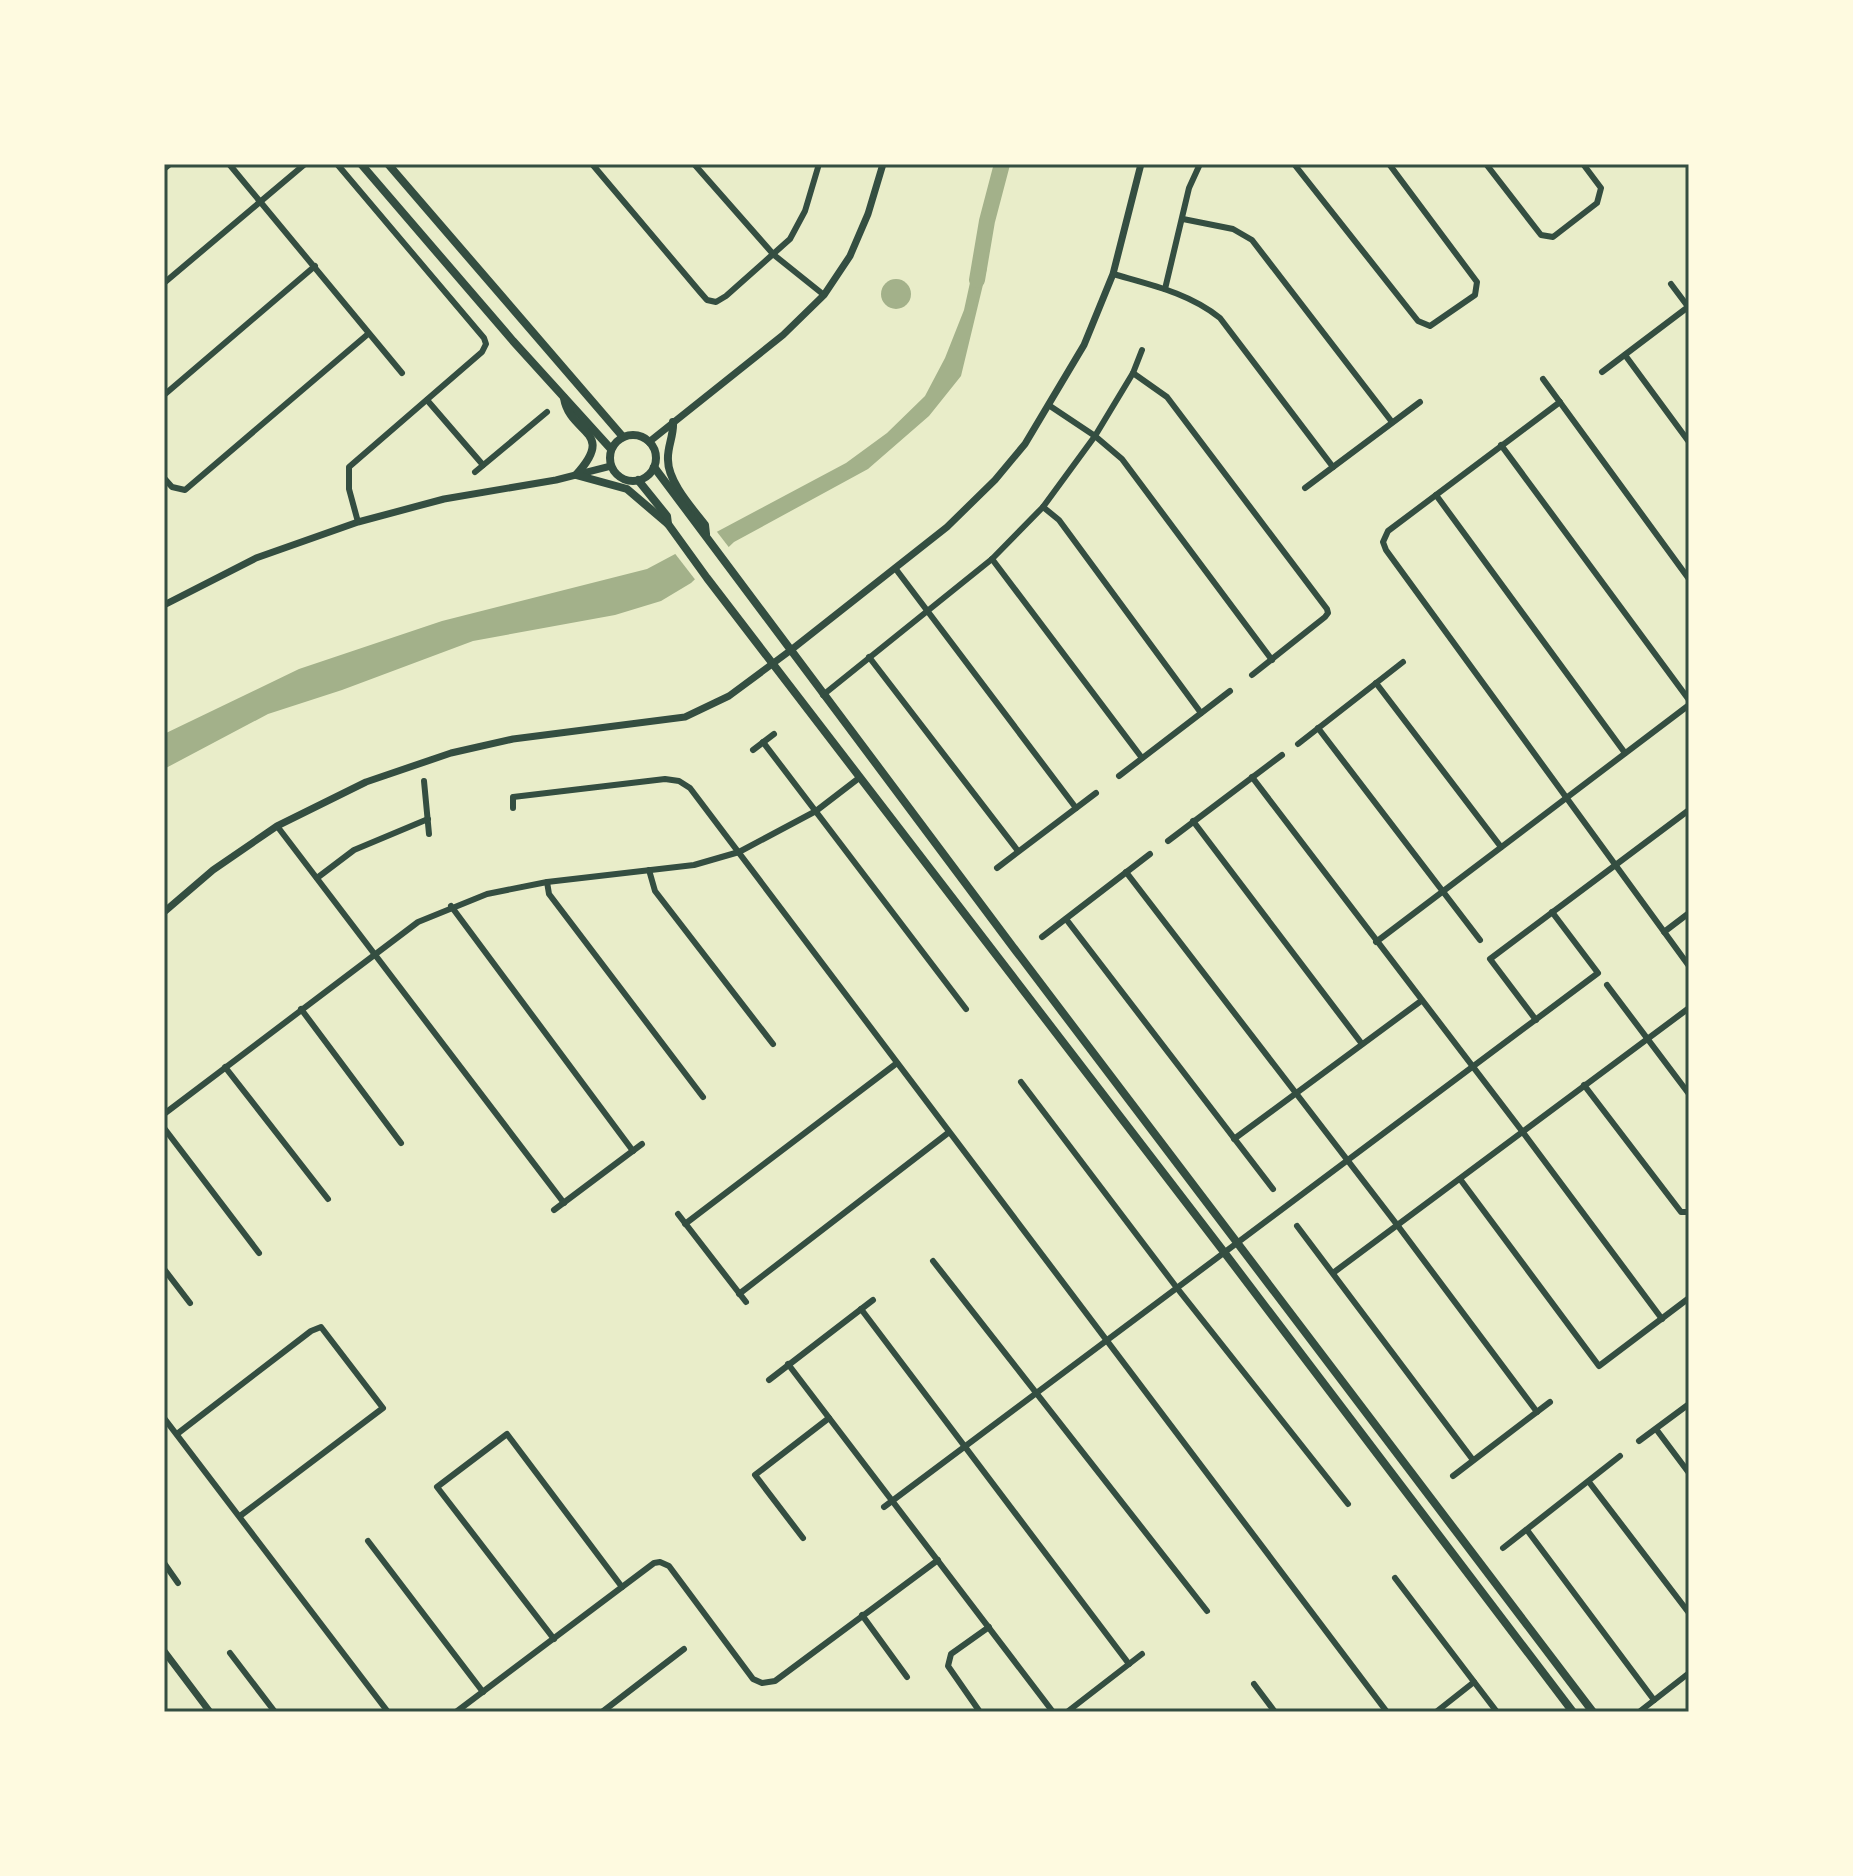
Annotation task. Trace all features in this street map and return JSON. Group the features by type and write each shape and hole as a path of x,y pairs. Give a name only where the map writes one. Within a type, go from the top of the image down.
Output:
{"main road":[{"path":"361,164 611,449 611,466 622,478 638,480 654,467 655,454 649,442 635,435 623,437 611,449"},
{"path":"388,164 623,437"},
{"path":"564,397 566,409 587,431 593,446 591,458 576,475 627,489 668,524 1573,1712"},
{"path":"673,422 674,436 667,457 669,469 696,518"},
{"path":"654,467 705,525 708,540 823,695 1593,1712"},
{"path":"638,480 667,516 668,524"}],"street":[{"path":"164,169 170,164"},
{"path":"229,164 402,373"},
{"path":"164,283 305,164"},
{"path":"337,164 486,344 482,352 349,467 349,489 358,522"},
{"path":"592,164 707,300 716,302 790,239 805,211 818,165"},
{"path":"694,164 774,255 824,295"},
{"path":"649,442 783,335 824,295 850,256 868,214 883,164"},
{"path":"164,912 213,870 277,826 366,782 451,753 513,739 685,717 729,696 791,650 947,527 988,488 1025,444 1084,345 1113,274 1141,164"},
{"path":"1165,289 1189,188 1200,164"},
{"path":"1294,164 1418,321 1430,326 1475,295 1477,282 1389,164"},
{"path":"1486,164 1541,235 1553,237 1597,203 1601,188 1583,164"},
{"path":"1183,219 1233,229 1252,240 1392,422"},
{"path":"164,395 315,266"},
{"path":"1113,274 1203,304 1220,318 1333,467"},
{"path":"1602,372 1688,308 1671,284"},
{"path":"164,478 172,487 185,490 368,334"},
{"path":"823,695 992,559 1043,507 1095,436 1133,373 1142,350"},
{"path":"1625,355 1689,442"},
{"path":"1133,373 1167,397 1327,609 1325,617 1252,675"},
{"path":"1543,379 1689,579"},
{"path":"427,400 483,465"},
{"path":"1305,488 1420,402"},
{"path":"1560,402 1388,531 1383,542 1689,966"},
{"path":"1050,406 1095,436 1122,459 1272,660"},
{"path":"475,472 547,412"},
{"path":"1376,942 1689,703 1501,445"},
{"path":"164,605 256,558 358,522 444,499 611,466"},
{"path":"1436,495 1625,753"},
{"path":"1043,507 1059,520 1201,713"},
{"path":"992,559 1142,758"},
{"path":"895,568 1076,808"},
{"path":"869,657 1018,851"},
{"path":"1298,744 1403,662"},
{"path":"1376,683 1501,847"},
{"path":"1119,776 1230,691"},
{"path":"1318,728 1480,940"},
{"path":"753,750 774,734"},
{"path":"763,742 966,1009"},
{"path":"1168,841 1282,755"},
{"path":"1252,777 1662,1319"},
{"path":"164,1114 418,922 451,906 487,894 547,882 694,865 739,852 816,811 859,778"},
{"path":"513,808 513,797 665,779 679,781 690,788 1387,1712"},
{"path":"424,781 429,834"},
{"path":"997,868 1096,793"},
{"path":"1536,1020 1490,959 1689,810"},
{"path":"317,878 354,850 428,819"},
{"path":"1193,821 1362,1044"},
{"path":"277,826 564,1203"},
{"path":"1042,937 1150,854"},
{"path":"649,870 655,891 773,1044"},
{"path":"1126,872 1537,1412"},
{"path":"547,882 549,894 703,1097"},
{"path":"451,906 633,1151"},
{"path":"884,1507 1598,973 1552,912"},
{"path":"1664,932 1689,913"},
{"path":"1066,919 1273,1189"},
{"path":"1607,985 1689,1094"},
{"path":"1234,1139 1421,1001"},
{"path":"1333,1273 1689,1008"},
{"path":"301,1009 401,1143"},
{"path":"685,1224 897,1063"},
{"path":"225,1067 328,1199"},
{"path":"1021,1082 1177,1288 1348,1504"},
{"path":"1584,1085 1681,1212 1689,1212"},
{"path":"164,1128 259,1253"},
{"path":"739,1294 948,1133"},
{"path":"554,1210 642,1144"},
{"path":"1460,1179 1599,1366 1689,1298"},
{"path":"678,1214 746,1302"},
{"path":"1297,1226 1473,1460"},
{"path":"933,1261 1207,1611"},
{"path":"164,1269 190,1303"},
{"path":"769,1380 873,1300"},
{"path":"861,1309 1129,1664"},
{"path":"177,1434 321,1327 383,1408 240,1516"},
{"path":"788,1364 1053,1712"},
{"path":"1453,1476 1550,1402"},
{"path":"1639,1441 1689,1404"},
{"path":"164,1418 388,1712"},
{"path":"803,1538 755,1475 829,1418"},
{"path":"1656,1429 1689,1473"},
{"path":"554,1639 437,1487 507,1434 622,1587"},
{"path":"1503,1548 1620,1456"},
{"path":"1589,1482 1689,1613"},
{"path":"1527,1530 1654,1700"},
{"path":"368,1541 483,1692"},
{"path":"456,1712 654,1563 669,1566 753,1679 762,1683 775,1681 938,1560"},
{"path":"164,1563 178,1583"},
{"path":"1395,1578 1497,1712"},
{"path":"862,1615 907,1677"},
{"path":"980,1712 948,1666 951,1654 989,1627"},
{"path":"602,1712 684,1649"},
{"path":"164,1651 210,1712"},
{"path":"230,1653 275,1712"},
{"path":"1067,1712 1142,1654"},
{"path":"1639,1712 1689,1673"},
{"path":"1436,1712 1474,1682"},
{"path":"1254,1684 1275,1712"}],"shaded area":[{"path":"976,255 987,268 961,376 929,416 868,469 734,542 691,583 661,601 615,615 473,641 268,714 164,769 164,734 299,669 442,621 647,569 846,463 887,433 925,396 945,358 964,310"},
{"path":"896,279 907,283 911,294 907,305 896,309 885,305 881,294 885,283"}],"pier":[{"path":"714,528 731,550 697,582 673,551"}],"waterway":[{"path":"977,280 987,221 1002,164"}]}
